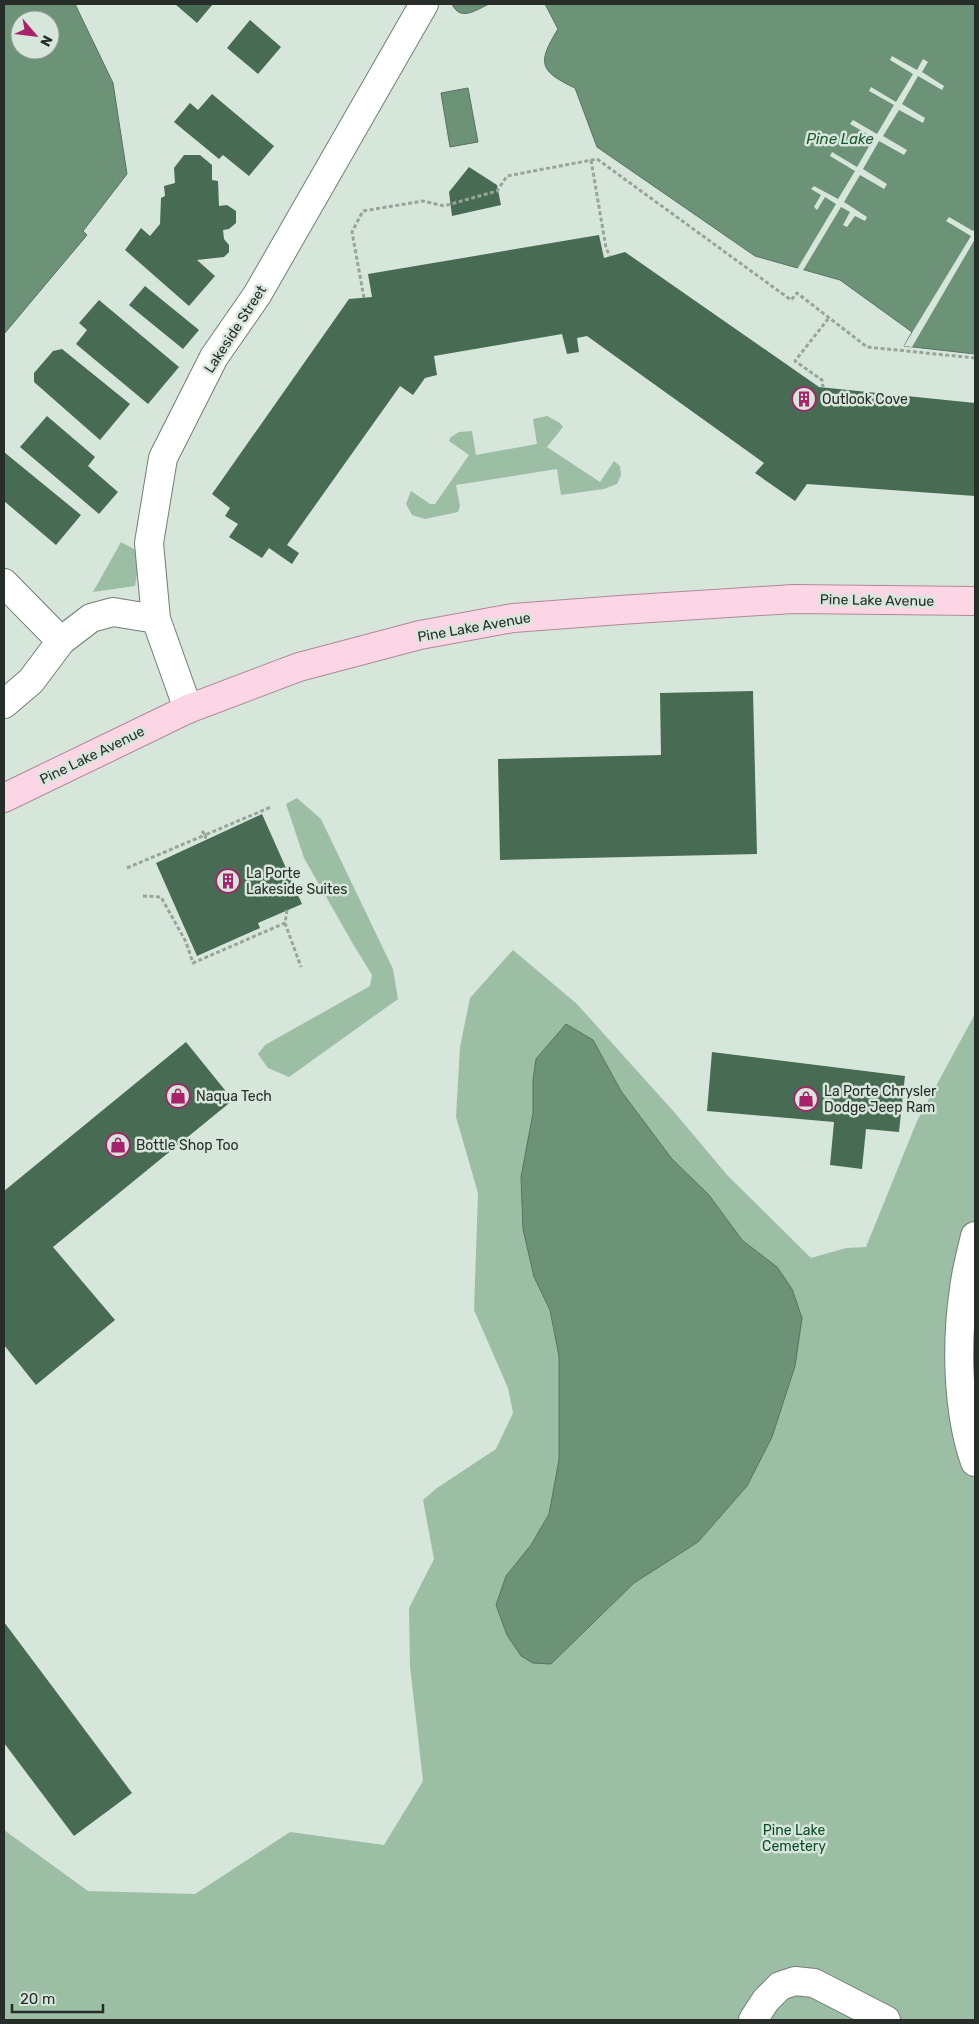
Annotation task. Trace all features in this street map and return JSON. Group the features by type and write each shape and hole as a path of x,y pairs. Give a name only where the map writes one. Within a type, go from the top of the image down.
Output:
{"main road":[{"name":"Pine Lake Avenue","path":"4,798 188,709 299,667 420,635 513,618 793,599 975,601"}],"street":[{"name":"Lakeside Street","path":"188,709 156,619 149,543 163,458 214,357 258,295 424,4"},
{"path":"4,583 61,642"},
{"path":"4,704 31,681 61,642 91,618 112,612 156,619"},
{"path":"975,1236 964,1289 959,1352 962,1404 970,1448 975,1462"},
{"path":"753,2020 766,2000 780,1986 795,1981 814,1983 886,2020"}],"path":[{"path":"364,298 352,232 363,211 423,201 444,206 497,191 507,176 597,159 791,300 796,293 867,347 975,358"},
{"path":"591,160 606,248 610,256"},
{"path":"823,388 822,380 795,361 828,319"},
{"path":"127,868 271,808"},
{"path":"202,831 206,840"},
{"path":"143,896 161,897 186,942 193,963 285,922"},
{"path":"287,910 285,922 301,968"},
{"path":"186,942 191,941"}],"green space":[{"path":"547,416 560,423 563,427 547,447 600,482 614,461 620,466 621,475 617,484 604,489 561,495 557,469 456,485 460,506 458,512 425,519 412,515 406,504 411,491 430,504 435,504 469,455 449,441 451,437 459,432 472,431 476,455 537,444 533,419"},
{"path":"121,542 134,549 140,556 135,586 93,592"},
{"path":"297,798 321,819 393,969 398,999 289,1077 268,1068 258,1054 265,1045 370,986 372,975 304,858 286,804"},
{"name":"Pine Lake Cemetery","path":"513,950 577,1004 675,1113 728,1176 811,1258 846,1248 866,1247 917,1121 975,1014 975,2020 4,2020 4,1830 88,1891 195,1894 290,1832 384,1845 423,1781 410,1666 409,1608 434,1559 423,1500 437,1488 496,1449 513,1413 508,1388 474,1310 478,1193 456,1117 460,1047 470,998","holes":["593,1040 621,1091 672,1159 709,1195 742,1240 777,1267 795,1366 772,1437 747,1486 698,1542 634,1583 551,1663 521,1656 507,1635 496,1605 506,1576 531,1545 549,1514 559,1460 559,1356 550,1310 534,1277 523,1229 521,1177 533,1113 533,1080"]}],"water":[{"path":"4,4 75,4 113,83 127,174 83,231 87,235 4,334"},
{"path":"452,4 489,4 469,13 464,13 455,9"},
{"name":"Pine Lake","path":"545,4 975,4 975,354 904,346 912,332 840,280 755,256 597,147 575,88 554,76 545,65 547,50 558,29"},
{"path":"468,88 478,142 450,147 441,93"},
{"path":"566,1024 593,1040 621,1091 672,1159 709,1195 742,1240 777,1267 792,1289 802,1318 795,1366 772,1437 747,1486 698,1542 634,1583 551,1664 533,1663 521,1656 507,1635 496,1605 506,1576 531,1545 549,1514 559,1460 559,1356 550,1310 534,1277 523,1229 521,1177 533,1113 533,1080 536,1059"}],"pier":[{"path":"892,56 917,70 923,59 928,62 922,72 944,86 942,90 918,76 902,104 925,118 923,123 899,110 883,136 907,150 904,155 879,141 863,169 887,184 884,189 860,175 844,202 867,217 865,221 855,216 847,227 843,225 850,212 841,207 802,272 796,271 836,204 825,197 817,210 814,207 821,195 811,189 814,186 838,199 855,171 830,156 832,152 857,167 874,138 850,124 853,120 877,134 894,105 869,91 871,87 896,102 913,74 890,60"},
{"path":"949,217 973,231 975,229 975,239 912,347 904,346 971,236 946,221"}],"building":[{"path":"175,4 213,4 197,23"},
{"path":"250,20 281,47 258,74 227,48"},
{"path":"212,94 274,146 249,176 223,155 219,159 174,122 190,103 198,110"},
{"path":"184,155 200,155 212,165 212,180 218,181 219,206 227,205 236,211 236,223 229,229 223,230 224,239 229,245 229,252 224,257 197,260 215,276 189,306 125,250 141,228 150,236 160,224 161,198 165,196 164,186 175,183 174,168"},
{"path":"469,167 497,185 501,205 452,216 449,192"},
{"name":"Outlook Cove","path":"599,235 604,258 625,252 819,387 975,403 975,496 807,484 795,501 755,473 764,463 587,336 577,338 579,352 567,354 562,334 434,356 437,375 425,378 413,395 400,386 287,545 299,553 292,564 269,548 262,558 229,537 238,524 225,516 230,508 212,494 349,299 372,297 368,274"},
{"path":"145,286 199,330 183,349 129,305"},
{"path":"99,300 179,367 148,404 76,344 87,330 79,323"},
{"path":"62,349 130,404 100,440 34,382 34,373 53,351"},
{"path":"47,416 95,457 88,466 118,492 99,514 20,447"},
{"path":"4,452 81,515 56,545 4,501"},
{"path":"753,691 757,854 500,860 498,759 661,755 660,693"},
{"name":"La Porte Lakeside Suites","path":"262,814 302,904 258,923 260,928 197,956 156,863"},
{"path":"186,1042 233,1100 53,1247 115,1320 36,1385 4,1345 4,1191"},
{"path":"712,1052 905,1076 899,1132 866,1129 862,1169 830,1165 834,1122 707,1111"},
{"path":"4,1622 132,1793 74,1836 4,1743"}],"place":[{"name":"Outlook Cove","path":"804,399"},
{"name":"La Porte Lakeside Suites","path":"228,881"},
{"name":"Naqua Tech","path":"178,1096"},
{"name":"La Porte Chrysler Dodge Jeep Ram","path":"806,1099"},
{"name":"Bottle Shop Too","path":"118,1145"}]}
